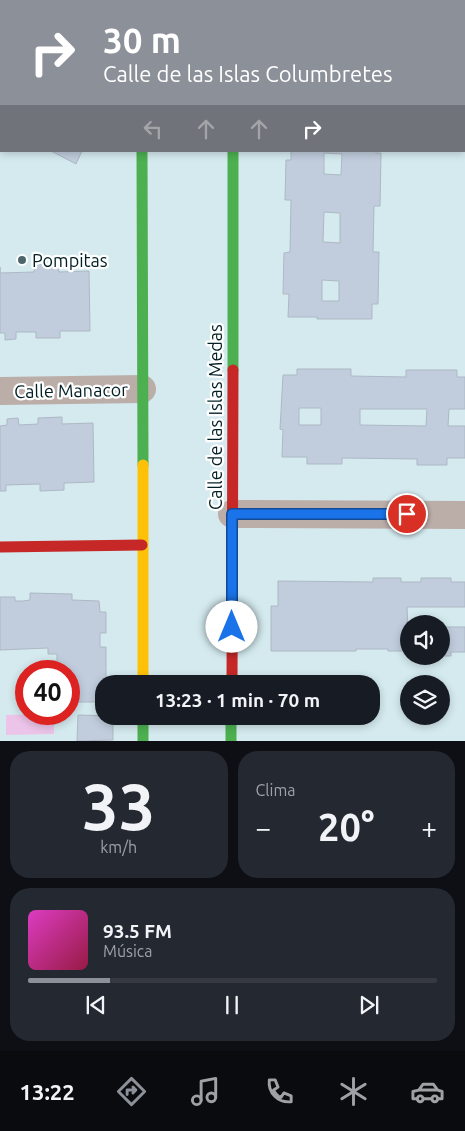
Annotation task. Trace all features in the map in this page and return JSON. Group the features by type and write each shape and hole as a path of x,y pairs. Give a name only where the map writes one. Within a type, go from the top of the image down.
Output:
{"street":[{"path":"142,152 142,675"},
{"name":"Calle de las Islas Medas","path":"232,675 233,152"},
{"name":"Calle Manacor","path":"0,391 142,389"},
{"path":"232,514 465,515"},
{"path":"0,547 142,545"},
{"path":"143,725 143,741"},
{"path":"232,725 232,741"}],"shaded area":[{"path":"6,715 15,715 15,725 54,725 54,734 6,735"}],"building":[{"path":"53,152 82,152 76,164"},
{"path":"291,152 381,153 380,206 374,206 373,252 379,252 378,304 372,304 372,319 288,317 289,294 283,294 284,253 290,252 291,200 285,200 286,160 291,160","holes":["324,153 342,154 341,175 324,174","324,212 340,213 340,243 323,242","322,280 339,281 339,301 322,301"]},
{"path":"58,264 59,272 89,271 90,331 60,331 60,338 36,338 36,332 16,332 16,339 5,340 5,333 0,333 0,273 34,272 34,265"},
{"path":"297,369 351,369 351,376 406,377 406,370 457,370 457,377 465,377 465,409 449,409 448,426 465,426 465,458 447,458 447,465 417,465 417,459 342,458 342,464 307,464 307,457 282,457 283,430 280,429 283,375 297,375","holes":["299,408 321,408 321,425 299,425","360,409 427,409 426,426 360,425"]},
{"path":"62,417 62,424 93,423 94,482 64,483 64,490 40,491 40,484 6,485 6,491 0,491 0,426 7,425 7,419 18,418 19,425 38,424 38,418"},
{"path":"373,578 401,578 401,582 421,582 421,578 451,578 451,582 465,582 465,607 407,607 407,615 400,615 400,651 356,649 356,651 271,651 271,606 278,606 278,581 373,582"},
{"path":"30,593 72,594 72,600 99,601 100,612 106,612 106,633 100,633 100,647 106,647 106,675 95,675 95,702 80,702 80,660 57,660 57,654 48,654 48,648 0,650 0,597 15,597 15,601 30,600"},
{"path":"450,627 465,627 465,652 451,652 451,656"},
{"path":"80,715 95,715 95,725 113,725 113,740 77,741"}],"traffic: fast":[{"path":"142,152 143,465"},
{"path":"233,152 233,370"},
{"path":"143,725 143,741"},
{"path":"231,725 231,741"}],"traffic: slow":[{"path":"143,465 143,675"}],"traffic: jam":[{"path":"232,675 233,370"},
{"path":"0,547 142,545"}],"place":[{"name":"Pompitas","path":"22,260"}],"route":[{"path":"232,627 232,514 407,514"}]}
